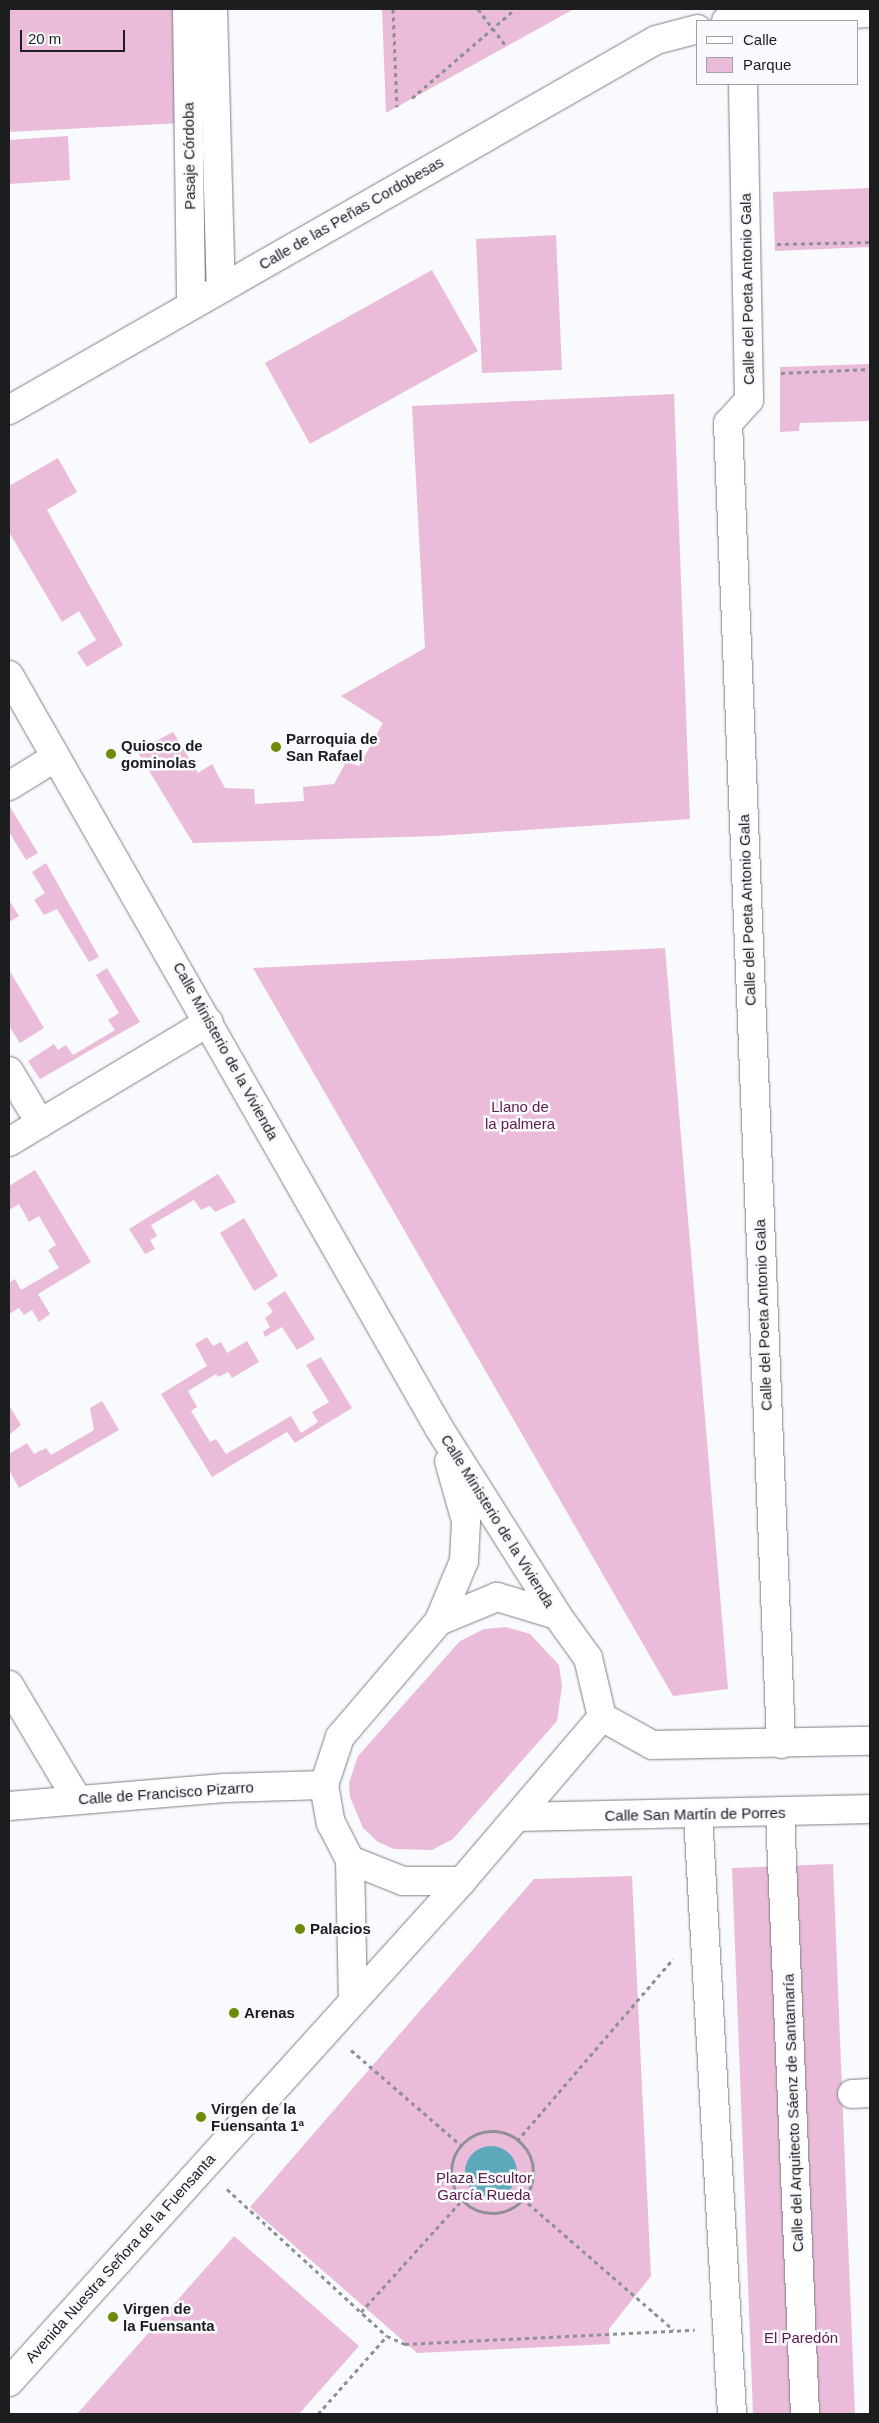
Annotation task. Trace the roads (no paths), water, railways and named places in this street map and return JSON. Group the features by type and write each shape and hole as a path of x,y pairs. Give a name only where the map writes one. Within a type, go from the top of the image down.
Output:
{"street":[{"name":"Pasaje Córdoba","path":"188,9 191,304"},
{"path":"212,9 221,287"},
{"path":"737,17 870,12"},
{"name":"Calle de las Peñas Cordobesas","path":"9,410 191,304 656,40 696,30"},
{"name":"Calle del Poeta Antonio Gala","path":"743,85 749,400 728,423 781,1744"},
{"name":"Calle Ministerio de la Vivienda","path":"9,676 209,1022 439,1428 557,1615"},
{"path":"9,786 56,757"},
{"path":"9,1142 209,1022"},
{"path":"9,1071 40,1123"},
{"name":"Calle Ministerio de la Vivienda","path":"439,1428 466,1521 464,1562 439,1621"},
{"path":"353,2000 350,1860 331,1823 324,1785 340,1737 439,1621 496,1597 557,1615 588,1658 602,1717 652,1745 870,1741"},
{"path":"9,1684 77,1799"},
{"path":"350,1860 403,1882 462,1881 519,1817 602,1717"},
{"name":"Calle de Francisco Pizarro","path":"9,1806 77,1799 324,1785"},
{"name":"Calle San Martín de Porres","path":"519,1817 698,1815 870,1809"},
{"name":"Calle del Arquitecto Sáenz de Santamaría","path":"780,1813 805,2414"},
{"path":"698,1815 729,2330 732,2414"},
{"name":"Avenida Nuestra Señora de la Fuensanta","path":"9,2382 202,2166 462,1881"}],"water":[{"path":"486,2146 496,2146 510,2153 517,2167 517,2177 510,2191 496,2198 486,2198 476,2194 469,2187 465,2177 465,2167 469,2157 476,2150"}],"place":[{"name":"Parroquia de San Rafael","path":"276,747"},
{"name":"Quiosco de gominolas","path":"111,754"},
{"name":"Palacios","path":"300,1929"},
{"name":"Arenas","path":"234,2013"},
{"name":"Virgen de la Fuensanta 1ª","path":"201,2117"},
{"name":"Virgen de la Fuensanta","path":"113,2317"}],"park label":[{"name":"Llano de la palmera","path":"520,1114"},
{"name":"Plaza Escultor García Rueda","path":"484,2186"},
{"name":"El Paredón","path":"801,2338"}]}
